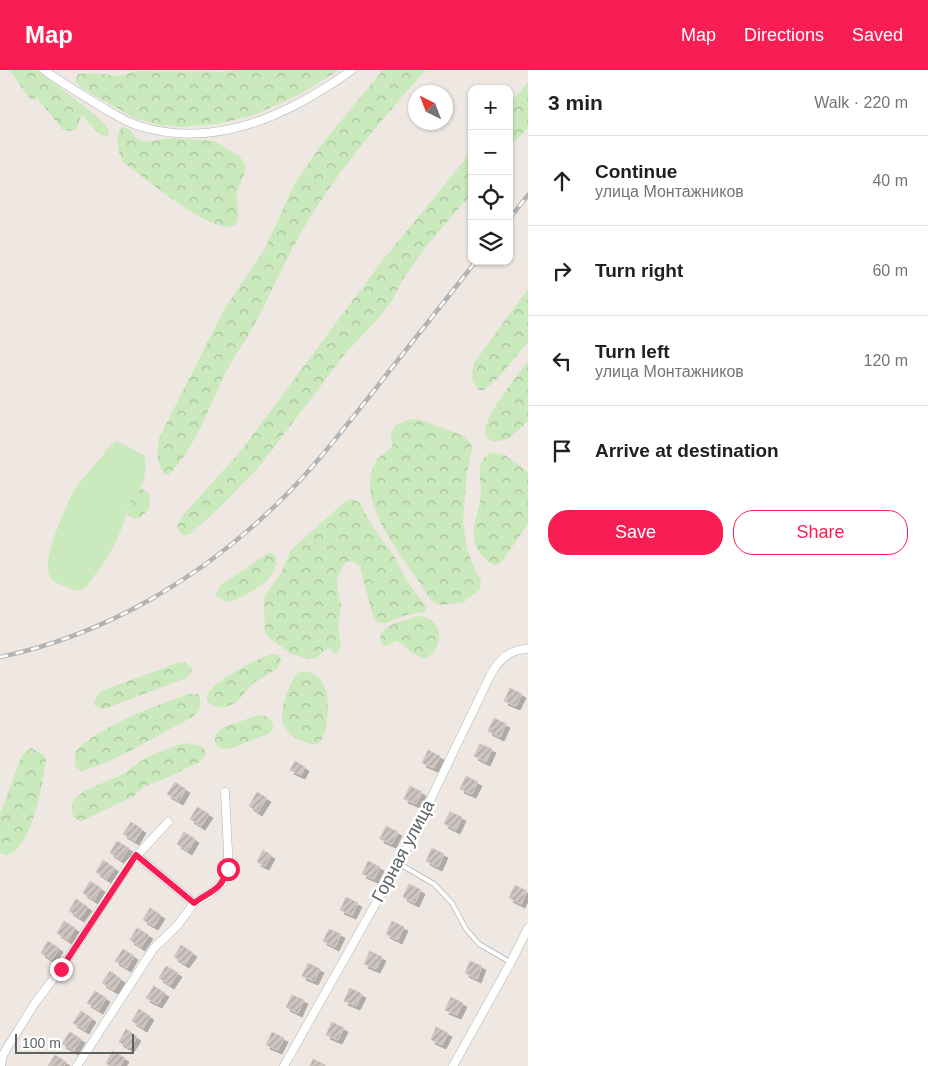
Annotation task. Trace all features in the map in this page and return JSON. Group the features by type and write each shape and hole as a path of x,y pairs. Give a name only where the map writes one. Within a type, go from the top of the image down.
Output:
{"street":[{"path":"44,70 87,98 137,125 167,132 228,130 270,118 311,97 352,70"},
{"name":"Горная улица","path":"284,1066 408,848 494,669 516,650 528,649"},
{"path":"77,1066 154,948 177,926 194,903 218,888 223,882 228,869 225,792"},
{"path":"1,1066 3,1055 35,1004 61,969 136,855 168,822"},
{"path":"136,855 194,903"},
{"path":"453,1066 528,928"}],"lane":[{"path":"398,863 434,884 452,903 466,928 479,944 511,962"}],"green space":[{"path":"9,70 36,70 39,72 98,117 109,130 108,136 103,137 89,124 83,115 74,131 63,130 37,98 31,100"},
{"path":"236,70 339,70 300,94 252,116 216,124 182,127 160,125 136,119 82,88 75,81 78,74 95,73 117,76 138,71 222,72"},
{"path":"383,70 426,70 412,85 408,85 408,90 339,174 309,219 255,324 222,379 195,438 178,464 168,475 164,474 159,465 158,456 160,436 225,308 264,250 294,185 321,145"},
{"path":"528,82 528,128 513,143 513,130 513,100"},
{"path":"122,127 129,129 137,139 145,142 172,138 215,141 240,157 246,166 237,193 238,217 235,225 225,226 211,222 196,214 179,204 125,164 120,156 118,146 118,135"},
{"path":"468,156 468,198 428,244 403,279 391,302 347,351 257,469 217,510 190,534 183,535 180,533 177,526 184,514 240,452 379,265"},
{"path":"528,289 528,342 498,378 484,390 479,390 474,384 472,377 474,363"},
{"path":"528,361 528,421 508,439 493,442 486,437 485,430 488,421 501,398"},
{"path":"412,419 421,420 464,436 471,444 472,449 467,472 463,522 467,550 480,577 481,584 480,589 464,602 443,605 436,604 430,599 398,552 377,516 370,480 375,463 392,447 391,436 394,428 402,422"},
{"path":"117,441 145,456 144,479 129,505 111,552 87,586 77,591 56,583 49,575 49,556 52,544 67,504 77,486 109,447"},
{"path":"491,452 505,455 528,472 528,524 503,560 496,566 481,554 476,547 474,538 474,525 481,494 480,467 484,458"},
{"path":"141,488 149,494 150,507 141,517 135,519 127,515 128,507"},
{"path":"352,499 359,502 375,530 396,559 405,578 427,608 424,612 406,615 386,623 378,623 373,617 360,567 355,562 349,561 344,564 337,578 341,606 338,626 341,647 336,654 328,648 316,658 308,659 291,654 268,637 265,632 265,595 280,575 291,550 339,507"},
{"path":"268,553 272,553 276,557 276,565 268,579 253,590 230,602 217,597 216,593 221,585"},
{"path":"420,616 428,618 438,629 439,642 431,655 424,659 412,653 399,642 395,641 387,646 383,645 380,641 384,630 389,626"},
{"path":"273,654 279,655 281,661 277,669 253,683 236,703 221,708 207,701 207,694 219,682 248,665"},
{"path":"180,662 185,662 192,668 186,678 109,707 102,709 95,706 94,701 101,691"},
{"path":"299,672 312,673 320,679 327,693 326,727 321,741 317,744 301,741 294,737 282,722 284,702 289,689"},
{"path":"189,694 197,694 200,697 200,709 187,720 105,763 81,771 75,767 75,752 98,734 128,718"},
{"path":"259,715 268,717 271,720 273,729 268,733 235,747 223,749 216,743 215,735 224,727"},
{"path":"185,743 201,746 205,750 206,755 199,762 143,787 134,796 86,819 80,821 73,817 72,804 84,791 123,774 147,757"},
{"path":"31,748 44,755 46,760 39,799 30,828 23,841 16,850 7,855 0,853 0,814 22,755"}],"building":[{"path":"510,688 522,694 516,706 504,701"},
{"path":"494,718 506,724 500,737 488,731"},
{"path":"480,744 492,749 486,762 474,756"},
{"path":"428,750 440,756 434,768 422,763"},
{"path":"295,761 305,767 301,775 290,770"},
{"path":"466,776 478,782 472,794 460,789"},
{"path":"175,782 186,789 179,801 167,794"},
{"path":"410,786 422,792 416,804 404,799"},
{"path":"257,792 267,798 258,812 249,806"},
{"path":"197,807 209,814 201,826 190,819"},
{"path":"450,812 462,817 456,830 444,824"},
{"path":"131,822 142,829 135,841 123,834"},
{"path":"386,826 398,832 392,844 380,839"},
{"path":"184,832 195,839 188,851 177,844"},
{"path":"117,841 129,848 121,860 110,853"},
{"path":"432,848 444,854 438,867 426,861"},
{"path":"263,850 271,855 265,866 257,862"},
{"path":"103,860 115,868 107,879 96,872"},
{"path":"368,861 380,867 374,879 362,874"},
{"path":"90,881 101,888 94,900 83,893"},
{"path":"409,884 421,890 415,903 403,897"},
{"path":"515,885 527,891 521,904 509,898"},
{"path":"346,897 358,903 352,915 340,910"},
{"path":"76,899 88,907 80,918 69,911"},
{"path":"150,908 161,915 154,926 143,920"},
{"path":"64,921 75,928 68,940 57,933"},
{"path":"392,921 404,927 398,940 386,934"},
{"path":"137,928 149,935 141,947 130,940"},
{"path":"329,929 341,934 335,947 323,941"},
{"path":"48,941 59,948 52,960 41,953"},
{"path":"181,945 193,953 185,964 174,957"},
{"path":"123,949 134,956 127,968 115,961"},
{"path":"370,951 382,957 376,969 364,964"},
{"path":"470,961 482,966 477,979 465,973"},
{"path":"308,963 320,969 314,981 302,976"},
{"path":"166,966 178,973 170,985 159,978"},
{"path":"110,971 121,979 114,990 102,983"},
{"path":"154,986 165,993 158,1004 146,998"},
{"path":"350,988 362,994 356,1006 344,1001"},
{"path":"95,991 106,998 99,1010 87,1003"},
{"path":"292,995 304,1000 298,1013 286,1007"},
{"path":"451,997 463,1003 457,1015 445,1010"},
{"path":"139,1009 150,1016 143,1028 132,1021"},
{"path":"81,1011 92,1018 85,1030 73,1023"},
{"path":"332,1022 344,1028 338,1040 326,1035"},
{"path":"436,1027 448,1033 442,1045 431,1040"},
{"path":"126,1029 137,1037 130,1048 119,1042"},
{"path":"70,1032 81,1039 74,1051 62,1044"},
{"path":"272,1032 284,1038 278,1050 266,1045"},
{"path":"113,1051 125,1058 120,1066 110,1066 106,1063"},
{"path":"55,1055 66,1062 64,1066 48,1066"},
{"path":"313,1059 325,1065 325,1066 310,1066"}],"railway":[{"path":"513,214 528,195"},
{"path":"0,657 78,634 115,618 186,578 250,529 292,489 340,434 473,265"}],"route":[{"path":"61,969 136,855 194,903 218,888 223,882 228,869"}]}
